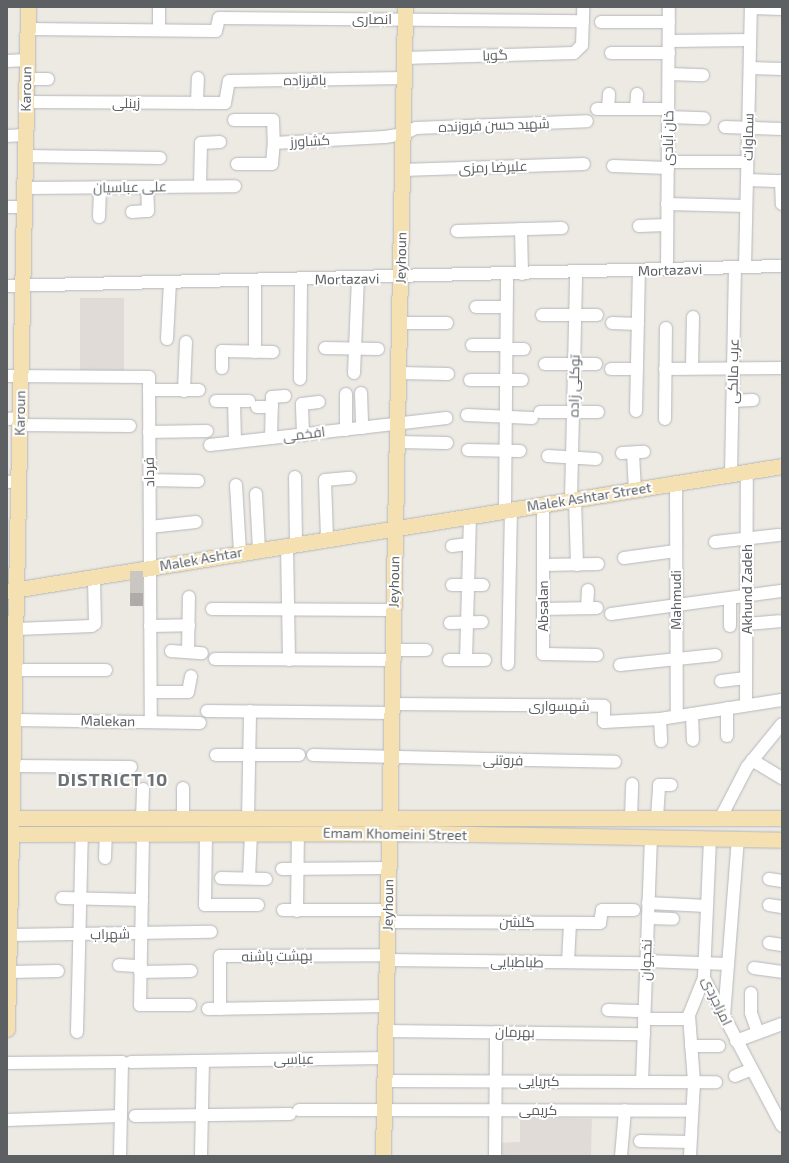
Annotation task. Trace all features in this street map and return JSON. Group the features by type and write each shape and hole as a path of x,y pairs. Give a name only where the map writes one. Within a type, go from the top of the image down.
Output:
{"main road":[{"name":"Karoun","path":"10,834 14,766 12,729 16,670 16,629 12,590 13,481 16,421 14,376 23,286 28,7"},
{"name":"Jeyhoun","path":"383,1156 405,13"},
{"name":"Malek Ashtar Street","path":"396,529 782,466"},
{"name":"Malek Ashtar","path":"12,590 94,578 327,538 396,529"},
{"name":"Emam Khomeini Street","path":"10,818 142,826 206,834 249,826 390,818 782,818"},
{"path":"433,834 427,829 427,823 434,818"},
{"name":"Emam Khomeini Street","path":"10,834 106,834 183,819 249,826 298,834 433,834 782,840"},
{"path":"7,1029 8,951 10,935 10,834"}],"street":[{"path":"27,29 159,30 159,7"},
{"path":"583,21 584,7"},
{"name":"خان آبادی","path":"667,270 669,7"},
{"path":"751,8 782,9"},
{"name":"سماوات","path":"740,268 746,206 751,8"},
{"name":"انصاری","path":"159,30 218,31 219,18 303,13 405,13 583,21"},
{"name":"گویا","path":"404,58 574,53 582,44 583,21"},
{"path":"602,22 669,22"},
{"path":"611,53 750,40"},
{"path":"7,61 27,60"},
{"path":"750,68 782,69"},
{"path":"669,74 703,75"},
{"path":"26,78 48,79"},
{"path":"197,103 198,78"},
{"name":"باقرزاده","path":"225,103 229,81 404,78"},
{"path":"609,94 602,109 636,109 704,118"},
{"path":"636,109 637,94"},
{"name":"زینلی","path":"26,102 225,103"},
{"path":"234,120 273,120 274,143"},
{"name":"شهید حسن فروزنده","path":"403,134 416,128 587,121"},
{"path":"725,127 782,129"},
{"name":"کشاورز","path":"237,164 272,164 274,143 403,134"},
{"path":"7,136 26,135"},
{"path":"200,186 201,143 220,142"},
{"path":"25,156 160,158"},
{"path":"613,166 747,162"},
{"name":"علیرضا رمزی","path":"402,170 584,164"},
{"path":"747,180 781,181 782,204"},
{"name":"علی عباسیان","path":"24,188 235,186"},
{"path":"132,212 148,211 147,187"},
{"path":"99,217 100,188"},
{"path":"667,204 746,206"},
{"path":"7,207 24,207"},
{"path":"639,226 667,225"},
{"path":"457,231 562,228"},
{"path":"521,229 522,274"},
{"name":"Mortazavi","path":"7,286 401,278 782,266"},
{"name":"عرب مالکی","path":"731,474 733,368 740,268"},
{"path":"636,411 639,270"},
{"name":"توکلی زاده","path":"576,272 572,458 577,565"},
{"path":"506,274 505,451 508,511 508,664"},
{"path":"354,373 358,278"},
{"path":"300,379 301,280"},
{"path":"255,281 255,352"},
{"path":"167,339 170,282"},
{"path":"476,307 506,308"},
{"path":"542,315 597,315"},
{"path":"692,368 693,317"},
{"path":"400,323 447,323"},
{"path":"612,323 638,324"},
{"path":"664,420 666,328"},
{"path":"184,391 186,342"},
{"path":"472,345 524,349"},
{"path":"325,348 378,349"},
{"path":"222,368 222,352 273,352"},
{"path":"545,364 596,364"},
{"path":"666,369 782,368"},
{"path":"611,369 637,369"},
{"path":"399,373 448,374"},
{"name":"فرداد","path":"14,376 148,377 151,722"},
{"path":"470,380 522,380"},
{"path":"149,390 199,390"},
{"path":"361,393 362,428"},
{"path":"346,394 346,430"},
{"path":"271,438 272,397 284,396"},
{"path":"732,401 753,400"},
{"path":"216,401 234,401 272,407"},
{"path":"234,401 235,442"},
{"path":"303,434 302,404 319,402"},
{"path":"467,416 598,412"},
{"name":"افخمی","path":"210,445 446,418"},
{"path":"16,421 130,426"},
{"path":"149,432 206,431"},
{"path":"397,442 447,443"},
{"path":"468,450 520,451"},
{"path":"633,453 635,490"},
{"path":"548,456 596,459"},
{"name":"Akhund Zadeh","path":"746,705 747,472"},
{"path":"289,660 295,477"},
{"path":"327,538 325,480 350,478"},
{"path":"149,480 198,481"},
{"name":"Mahmudi","path":"676,483 677,716"},
{"path":"236,485 240,552"},
{"path":"256,494 259,550"},
{"name":"Absalan","path":"543,505 543,654 597,655"},
{"path":"466,660 470,517"},
{"path":"150,527 196,522"},
{"path":"716,542 779,535"},
{"path":"452,546 469,544"},
{"path":"624,558 676,551"},
{"path":"543,565 598,564"},
{"path":"16,629 94,625 94,578"},
{"path":"452,585 483,585"},
{"path":"543,609 592,608 588,590"},
{"path":"611,614 782,591"},
{"path":"188,652 189,598"},
{"path":"730,598 730,626"},
{"path":"212,609 394,610"},
{"path":"746,624 779,621"},
{"path":"450,623 482,622"},
{"path":"150,626 189,626"},
{"path":"215,659 289,660 393,655 426,650"},
{"path":"171,651 202,652"},
{"path":"620,665 715,655"},
{"path":"449,660 485,660"},
{"path":"16,670 106,670"},
{"path":"151,692 190,692 190,676"},
{"path":"720,681 746,678"},
{"name":"شهسواری","path":"392,708 604,706 604,722 660,719 782,700"},
{"path":"207,711 392,708"},
{"path":"727,708 727,736"},
{"path":"249,878 250,711"},
{"path":"692,714 693,740"},
{"path":"660,719 661,741"},
{"name":"Malekan","path":"12,729 151,722 200,723"},
{"path":"721,817 752,760 782,724"},
{"path":"216,755 299,755"},
{"name":"فروتنی","path":"314,756 615,762"},
{"path":"752,760 782,778"},
{"path":"14,766 131,767"},
{"path":"631,818 632,784"},
{"path":"657,817 660,785"},
{"path":"183,788 183,819"},
{"path":"143,789 140,1005 190,1006"},
{"path":"77,1032 82,834"},
{"path":"105,858 106,834"},
{"path":"206,834 205,905 255,905"},
{"path":"297,911 298,834"},
{"name":"نخجوان","path":"642,1082 650,838"},
{"name":"امزاجردی","path":"710,839 703,963 704,978 736,1041 778,1112 782,1126"},
{"path":"724,1016 738,839"},
{"path":"282,869 389,868"},
{"path":"221,878 266,879"},
{"path":"769,879 782,881"},
{"path":"62,898 142,900"},
{"path":"648,903 706,906"},
{"path":"769,906 782,907"},
{"name":"گلشن","path":"282,910 388,916 570,923 600,923 602,910 634,910"},
{"path":"648,918 673,919"},
{"path":"568,962 570,923"},
{"name":"شهراب","path":"10,935 211,932"},
{"path":"769,943 782,945"},
{"name":"بهشت پاشنه","path":"386,1006 214,1009 220,956 387,958"},
{"name":"طباطبایی","path":"387,958 728,964"},
{"path":"119,965 140,969 191,971"},
{"path":"754,968 782,972"},
{"path":"8,979 58,971"},
{"path":"690,1156 694,1082 689,1019 692,1004 704,978"},
{"path":"751,993 751,1013 758,1033"},
{"path":"608,1010 689,1019"},
{"path":"736,1041 782,1024"},
{"name":"بهرمان","path":"386,1031 644,1034"},
{"path":"495,1156 496,1032"},
{"path":"691,1046 719,1046"},
{"name":"عباسی","path":"7,1063 385,1058"},
{"path":"201,1156 203,1061"},
{"path":"120,1156 121,1116 126,1062"},
{"path":"735,1076 752,1069"},
{"name":"کبریایی","path":"385,1081 716,1082"},
{"name":"کریمی","path":"135,1116 202,1116 384,1110 692,1110"},
{"path":"622,1156 625,1110"},
{"path":"7,1120 121,1116"},
{"path":"640,1141 690,1142"}],"shaded area":[{"path":"80,298 124,298 124,372 80,372"},
{"path":"520,1118 592,1119 591,1156 498,1156 499,1143 520,1142"}],"building":[{"path":"130,571 143,571 143,593 130,593"}],"district":[{"name":"DISTRICT 10","path":"113,779"}]}
